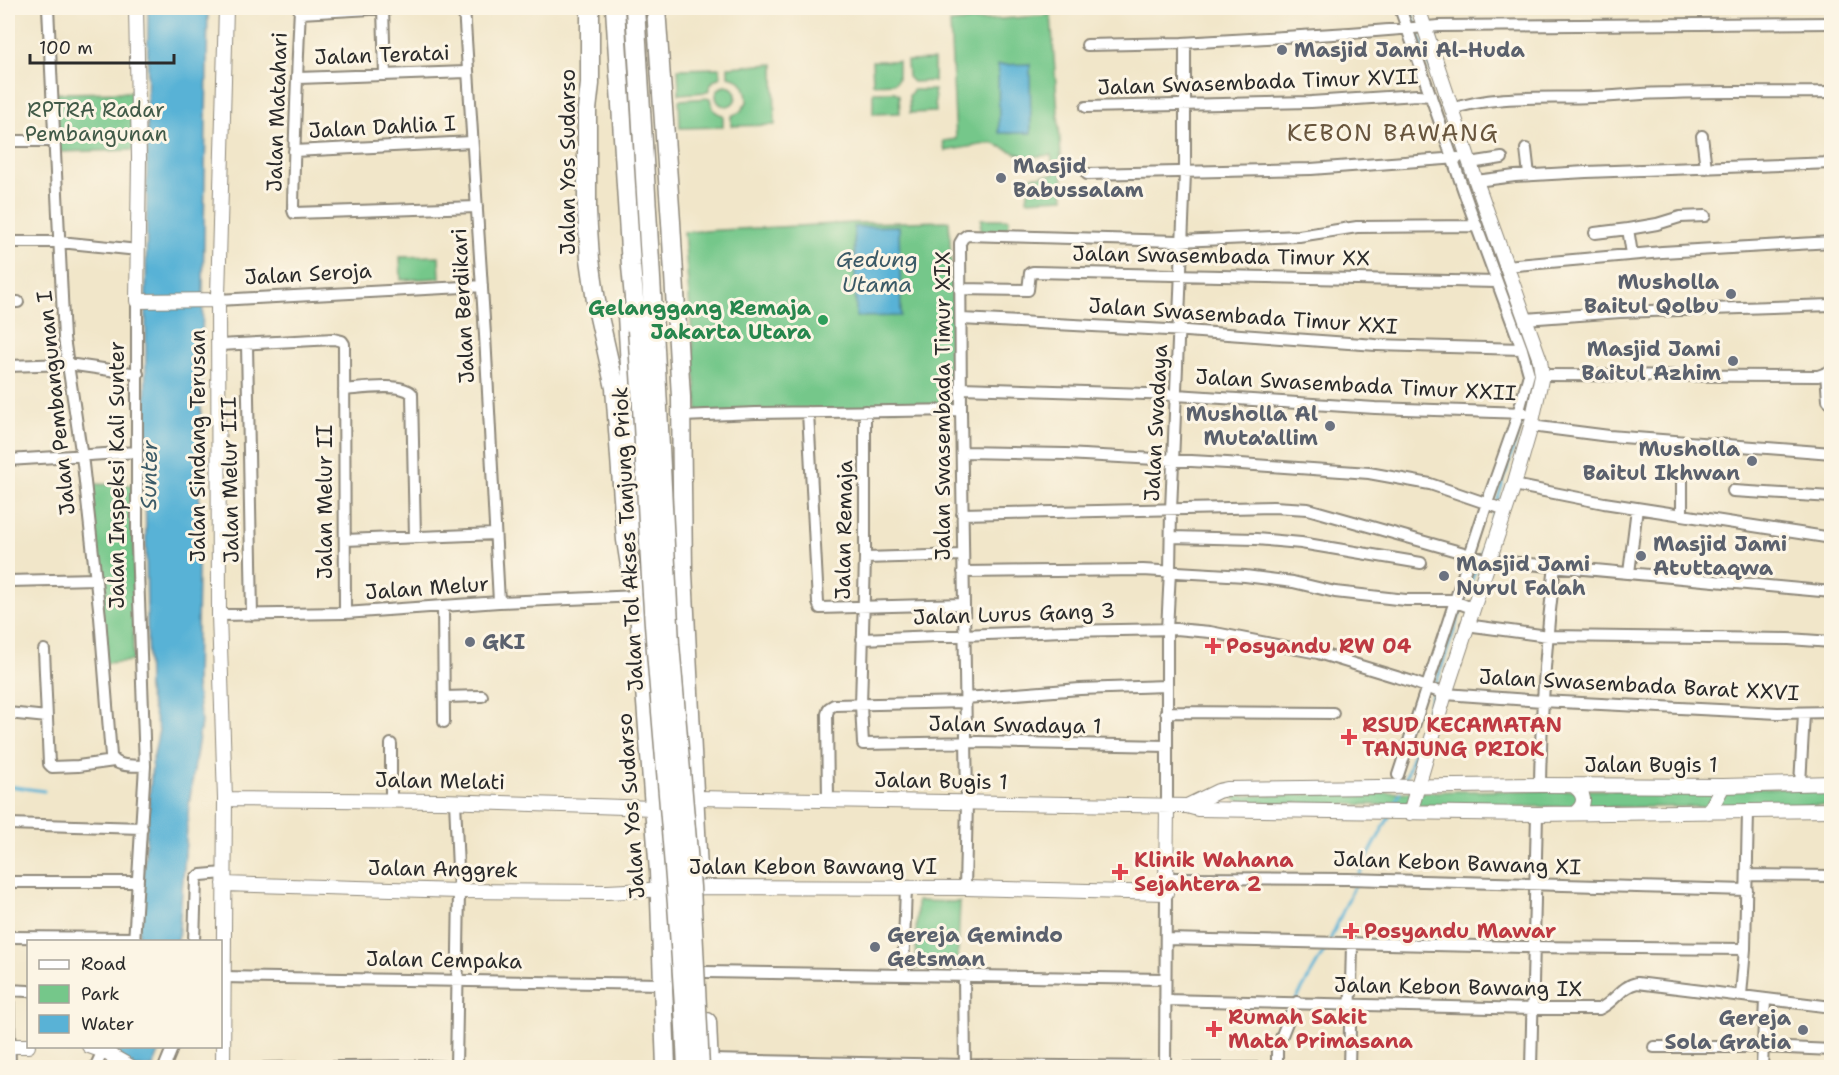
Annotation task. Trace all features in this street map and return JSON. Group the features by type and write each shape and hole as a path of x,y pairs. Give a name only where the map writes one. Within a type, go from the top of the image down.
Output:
{"highway":[{"name":"Jalan Yos Sudarso","path":"590,8 590,84 587,110 587,212 590,259 597,308 618,404 626,540 631,572 638,590 660,890 666,1068"},
{"name":"Jalan Tol Akses Tanjung Priok","path":"615,8 630,266 640,330 670,644 706,1065"},
{"name":"Jalan Tol Akses Tanjung Priok","path":"635,8 640,330 644,419 655,636 683,976 687,1068"},
{"path":"656,8 682,416 681,533 704,972 706,1065"},
{"path":"638,590 641,558 635,460 640,330"},
{"path":"643,658 656,670 668,672 679,668 687,659"},
{"path":"646,700 657,691 671,689 685,694 689,699"},
{"path":"661,945 667,935 679,931 692,933 702,944"}],"street":[{"name":"Jalan Pembangunan I","path":"48,8 64,338 82,457 100,617 111,756 114,761"},
{"name":"Jalan Inspeksi Kali Sunter","path":"135,940 145,766 136,544 141,300 138,250 136,8"},
{"name":"Jalan Sindang Terusan","path":"223,1068 225,799 219,615 219,345 213,300 226,8"},
{"path":"383,8 385,75"},
{"path":"300,10 389,8"},
{"name":"Jalan Berdikari","path":"464,8 499,602"},
{"path":"1398,775 1428,687 1464,605 1480,557 1514,485 1527,416 1529,379 1522,349 1477,226 1452,109 1417,27 1400,8"},
{"path":"1407,813 1466,625 1464,605 1480,557 1489,504 1542,375 1540,360 1476,181 1431,96 1417,27 1419,8"},
{"name":"Jalan Matahari","path":"300,10 294,151 294,213 477,207"},
{"path":"1087,45 1185,43 1417,27 1832,23"},
{"name":"Jalan Swadaya","path":"1167,806 1167,630 1182,274 1185,43"},
{"name":"Jalan Teratai","path":"298,78 467,72"},
{"path":"1452,109 1489,101 1520,99 1671,93 1832,92"},
{"name":"Jalan Swasembada Timur XVII","path":"1086,107 1311,102 1431,96"},
{"path":"1702,136 1706,168"},
{"path":"8,141 54,141"},
{"name":"Jalan Dahlia I","path":"294,151 472,142"},
{"path":"1526,149 1529,175"},
{"path":"1087,174 1311,169 1463,158 1502,158"},
{"path":"1476,181 1529,175 1832,164"},
{"path":"1595,233 1657,224 1680,217 1705,216"},
{"name":"Jalan Swasembada Timur XIX","path":"968,802 961,410 960,243 963,238 968,235 1183,241 1299,236 1357,227 1477,226"},
{"path":"1629,229 1632,254"},
{"path":"8,242 60,242 138,250"},
{"path":"1506,266 1632,254 1832,242"},
{"name":"Jalan Swasembada Timur XX","path":"960,289 1028,290 1030,273 1033,272 1497,282"},
{"name":"Jalan Seroja","path":"141,300 213,300 482,286"},
{"path":"1525,319 1655,311 1832,305"},
{"name":"Jalan Swasembada Timur XXI","path":"962,319 1376,345 1522,349"},
{"name":"Jalan Melur II","path":"219,345 334,339 342,341 345,349 345,613"},
{"name":"Jalan Melur III","path":"247,344 252,615"},
{"path":"8,366 68,364 138,374"},
{"path":"1542,375 1818,376 1829,372 1828,400 1832,404"},
{"path":"344,390 394,387 407,389 412,394 415,537"},
{"name":"Jalan Swasembada Timur XXII","path":"961,388 1176,395 1527,416 1609,436 1832,453"},
{"path":"682,416 961,410"},
{"name":"Jalan Remaja","path":"863,744 861,705 865,558 865,411"},
{"path":"808,412 820,608 964,604"},
{"path":"962,452 1066,454 1369,473 1430,484 1504,510"},
{"path":"8,460 137,453"},
{"path":"1682,474 1683,515"},
{"path":"1514,485 1638,508 1832,538"},
{"path":"1733,491 1832,497"},
{"path":"962,514 1308,508 1480,557 1832,592"},
{"path":"1629,573 1638,508"},
{"path":"345,540 495,534"},
{"path":"1170,537 1290,542 1421,563"},
{"path":"865,558 963,555"},
{"path":"1540,785 1542,701 1555,565"},
{"path":"963,572 1170,571 1245,576 1293,582 1335,592 1464,605"},
{"path":"8,581 96,579"},
{"name":"Jalan Melur","path":"219,615 345,613 638,590"},
{"path":"443,606 444,722"},
{"path":"1466,625 1548,636 1789,639 1832,642"},
{"name":"Jalan Lurus Gang 3","path":"862,639 1063,631 1210,632 1318,653 1428,687"},
{"path":"44,650 49,764 52,767 87,766 114,761 125,765 145,766"},
{"path":"828,800 827,714 829,708 834,705 966,700 1080,689 1166,686"},
{"name":"Jalan Swasembada Barat XXVI","path":"1428,687 1443,693 1542,701 1804,714 1832,712"},
{"path":"444,697 482,696"},
{"path":"1166,712 1333,714"},
{"path":"8,713 47,717"},
{"path":"1800,784 1804,714"},
{"path":"391,744 391,801"},
{"name":"Jalan Swadaya 1","path":"863,744 1167,746"},
{"name":"Jalan Bugis 1","path":"1187,806 1218,791 1232,789 1540,785 1723,786 1832,783"},
{"path":"1572,785 1583,795 1584,802 1581,809 1575,813"},
{"path":"1709,812 1723,786"},
{"path":"1227,809 1223,804 1223,796 1232,789"},
{"name":"Jalan Bugis 1","path":"695,798 1187,806 1198,809 1383,813 1537,814 1832,810"},
{"name":"Jalan Melati","path":"225,799 455,801 654,808"},
{"path":"265,1068 457,1067 459,891 455,801"},
{"name":"Jalan Kebon Bawang VI","path":"965,888 968,802"},
{"path":"1165,1067 1167,806"},
{"path":"1741,995 1748,875 1748,812"},
{"path":"1531,1068 1537,814"},
{"path":"8,824 142,828"},
{"path":"194,940 196,878 201,875 224,878"},
{"path":"1748,875 1832,876"},
{"name":"Jalan Anggrek","path":"224,878 459,891 660,890"},
{"name":"Jalan Kebon Bawang XI","path":"1166,878 1367,879 1747,890"},
{"path":"8,882 138,882"},
{"name":"Jalan Kebon Bawang VI","path":"660,890 699,886 906,887 1166,893"},
{"path":"903,974 906,887"},
{"path":"8,937 135,940"},
{"path":"1166,939 1745,949"},
{"path":"1349,1068 1352,944"},
{"path":"8,970 10,1068"},
{"path":"704,972 1165,979"},
{"path":"964,975 965,1066"},
{"name":"Jalan Cempaka","path":"223,976 663,984"},
{"name":"Jalan Kebon Bawang IX","path":"1165,1000 1599,1009 1629,985 1637,983 1832,1007"},
{"path":"8,990 27,991"},
{"path":"1762,1068 1765,1000"},
{"path":"1274,1067 1277,1048 1294,1002"},
{"path":"8,1046 27,1046"},
{"path":"1654,1047 1763,1047 1832,1050"},
{"path":"164,1068 173,1048"},
{"path":"95,1068 105,1051 133,1068"},
{"path":"706,1065 1282,1068"}],"green space":[{"path":"952,8 977,8 977,16 952,16"},
{"path":"1051,15 1064,198 1027,200 1030,177 1054,174 1051,155 1026,157 992,143 945,151 943,141 956,139 950,23"},
{"path":"934,60 934,81 913,82 908,77 907,61"},
{"path":"872,61 898,61 898,79 895,83 873,84"},
{"path":"774,64 775,125 731,126 731,116 740,112 747,102 747,97 740,82 728,76 728,67"},
{"path":"720,68 721,77 712,82 708,92 679,94 678,69"},
{"path":"722,86 730,86 736,92 736,100 730,106 722,106 716,100 716,92"},
{"path":"913,90 934,90 936,112 910,113 909,96"},
{"name":"RPTRA Radar Pembangunan","path":"134,92 135,150 57,152 56,93"},
{"path":"873,92 895,92 899,95 900,113 873,114"},
{"path":"710,98 715,111 723,115 723,127 680,128 679,100"},
{"path":"981,219 1009,219 1008,232 980,232"},
{"name":"Gelanggang Remaja Jakarta Utara","path":"949,221 959,407 698,413 684,232 853,223"},
{"path":"439,256 440,278 401,280 400,257"},
{"path":"87,484 135,485 133,661 106,663"},
{"path":"1831,788 1832,805 1684,807 1315,804 1241,802 1229,796 1463,791"},
{"path":"917,901 960,902 957,971 915,969"}],"water":[{"name":"Sunter","path":"148,8 208,8 196,685 201,722 189,804 178,940 138,940 152,764 159,730 148,694 145,468"},
{"path":"1030,64 1031,133 999,133 998,65"},
{"name":"Gedung Utama","path":"899,226 901,316 856,317 854,227"},
{"path":"115,1048 161,1048 153,1067 109,1068"}],"waterway":[{"path":"1410,8 1468,179"},
{"path":"1470,185 1508,295"},
{"path":"1525,410 1534,381"},
{"path":"1464,601 1483,548 1523,416"},
{"path":"1435,686 1462,607"},
{"path":"1404,783 1433,693"},
{"path":"8,786 44,791"},
{"path":"1393,808 1400,792"},
{"path":"1330,940 1365,862 1389,817"},
{"path":"1296,1000 1327,946"},
{"path":"1264,1065 1272,1053"}],"place":[{"name":"Masjid Jami Al-Huda","path":"1282,50"},
{"name":"Masjid Babussalam","path":"1001,178"},
{"name":"Musholla Baitul Qolbu","path":"1731,294"},
{"name":"Gelanggang Remaja Jakarta Utara","path":"823,320"},
{"name":"Masjid Jami Baitul Azhim","path":"1733,361"},
{"name":"Musholla Al Muta'allim","path":"1330,426"},
{"name":"Musholla Baitul Ikhwan","path":"1752,461"},
{"name":"Masjid Jami Atuttaqwa","path":"1641,556"},
{"name":"Masjid Jami Nurul Falah","path":"1444,576"},
{"name":"GKI","path":"470,642"},
{"name":"Posyandu RW 04","path":"1213,646"},
{"name":"RSUD KECAMATAN TANJUNG PRIOK","path":"1349,737"},
{"name":"Klinik Wahana Sejahtera 2","path":"1120,872"},
{"name":"Posyandu Mawar","path":"1351,931"},
{"name":"Gereja Gemindo Getsman","path":"875,947"},
{"name":"Rumah Sakit Mata Primasana","path":"1214,1029"},
{"name":"Gereja Sola Gratia","path":"1803,1030"}],"district":[{"name":"KEBON BAWANG","path":"1393,133"}]}
